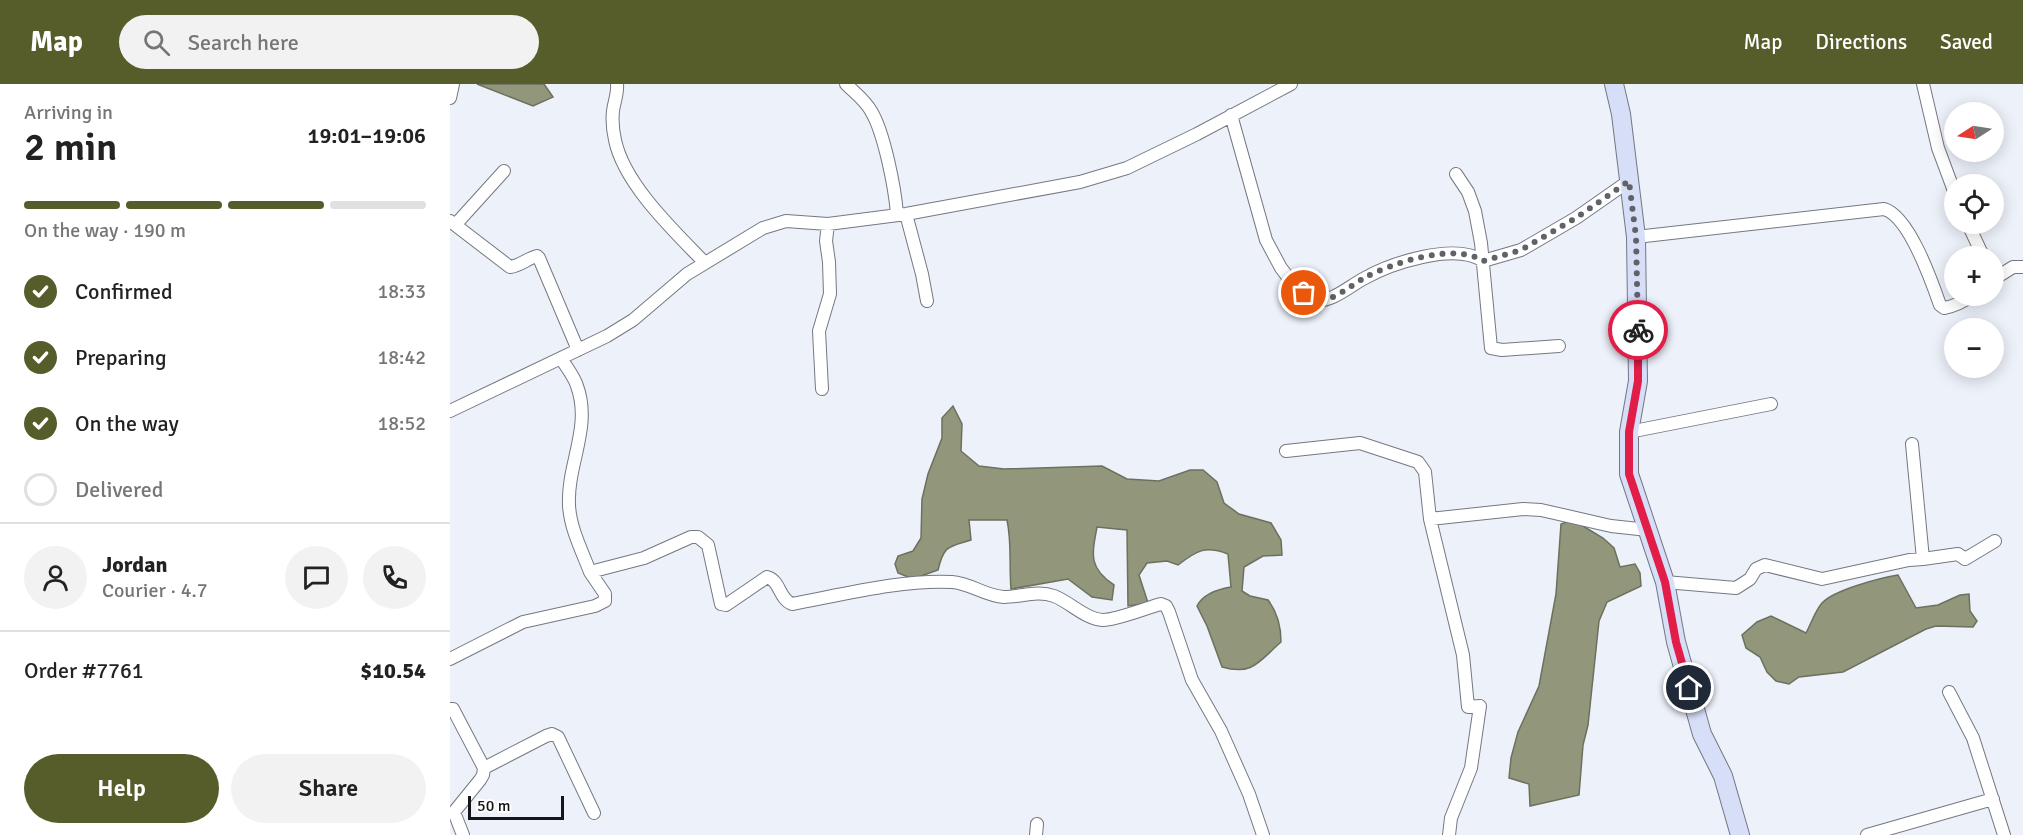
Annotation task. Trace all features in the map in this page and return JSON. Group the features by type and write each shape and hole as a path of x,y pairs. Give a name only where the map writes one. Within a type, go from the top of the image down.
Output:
{"street":[{"path":"450,98 453,84"},
{"path":"617,84 618,91 613,112 615,140 624,168 644,195 705,262"},
{"path":"846,84 862,98 873,113 902,214 922,273 927,301"},
{"path":"450,411 607,336 633,320 687,274 763,228 786,221 828,224 902,214 1080,182 1127,168 1291,84"},
{"path":"1614,84 1621,114 1636,237 1638,381 1629,432 1629,474 1665,582 1676,642 1702,734 1723,776 1740,835"},
{"path":"1923,84 1938,148 1948,174"},
{"path":"1231,115 1266,240 1281,268 1294,285 1313,301 1320,302 1332,297 1394,265 1438,254 1454,252 1473,255 1483,261 1521,250 1576,218 1629,181"},
{"path":"504,171 453,222 510,267 533,257 539,258 578,350"},
{"path":"1456,174 1468,192 1475,211 1483,261 1491,348 1502,350 1559,346"},
{"path":"1636,237 1884,210 1892,212 1920,252 1940,305 1944,308 1952,306"},
{"path":"822,389 819,331 830,294 826,241 828,224"},
{"path":"2004,273 2013,267 2023,267"},
{"path":"450,659 523,622 595,606 605,600 605,594 590,572 570,518 572,475 583,417 577,386 561,358"},
{"path":"1629,432 1771,404"},
{"path":"1286,452 1360,443 1418,462 1425,472 1430,519 1463,654 1468,707 1480,706 1471,768 1451,818 1449,835"},
{"path":"1912,444 1923,559"},
{"path":"1430,519 1523,508 1611,526 1648,530"},
{"path":"590,572 644,558 692,537 698,537 708,545 723,606 767,577 774,580 784,599 792,604 897,585 950,582 961,583 986,594 1005,597 1042,592 1056,596 1093,618 1104,620 1161,604 1166,606 1192,680 1221,731 1249,794 1263,835"},
{"path":"1665,582 1736,588 1750,579 1756,569 1765,565 1822,579 1909,560 1958,554 1965,559 1995,541"},
{"path":"1949,692 1973,738 2004,835"},
{"path":"450,708 453,709 484,768 480,780 454,812 463,835"},
{"path":"484,768 546,736 552,734 558,736 594,813"},
{"path":"1867,835 1992,799"}],"shaded area":[{"path":"477,84 544,84 553,97 533,106"},
{"path":"953,406 962,424 961,451 979,466 1004,469 1102,466 1127,479 1159,481 1190,470 1203,470 1217,482 1224,503 1239,514 1271,523 1281,540 1282,555 1263,556 1244,567 1242,591 1250,596 1268,600 1278,620 1281,642 1261,661 1248,668 1241,670 1222,667 1197,606 1207,595 1231,587 1228,554 1220,551 1201,551 1178,565 1167,561 1147,563 1139,575 1148,603 1128,606 1127,530 1097,527 1094,560 1100,573 1114,585 1112,600 1092,597 1068,579 1011,589 1007,520 969,520 971,540 948,548 942,556 938,570 913,579 898,573 895,564 898,556 913,551 921,538 922,499 928,474 942,438 942,418"},
{"path":"1573,520 1603,538 1614,548 1620,567 1635,564 1640,573 1641,586 1607,602 1599,621 1579,795 1530,806 1529,784 1509,778 1511,758 1518,732 1539,686 1556,594 1561,524"},
{"path":"1898,575 1916,608 1938,605 1960,595 1969,594 1970,611 1977,621 1973,627 1936,626 1926,629 1843,672 1799,677 1789,684 1776,681 1767,672 1760,657 1746,648 1742,635 1757,622 1771,616 1806,633 1820,606 1828,598 1858,585"}],"way so far":[{"path":"1304,293 1313,301 1320,302 1394,265 1438,254 1454,252 1473,255 1483,261 1521,250 1576,218 1629,181 1636,237 1638,330"}],"route":[{"path":"1638,330 1638,381 1629,432 1629,474 1665,582 1676,642 1689,688"}]}
